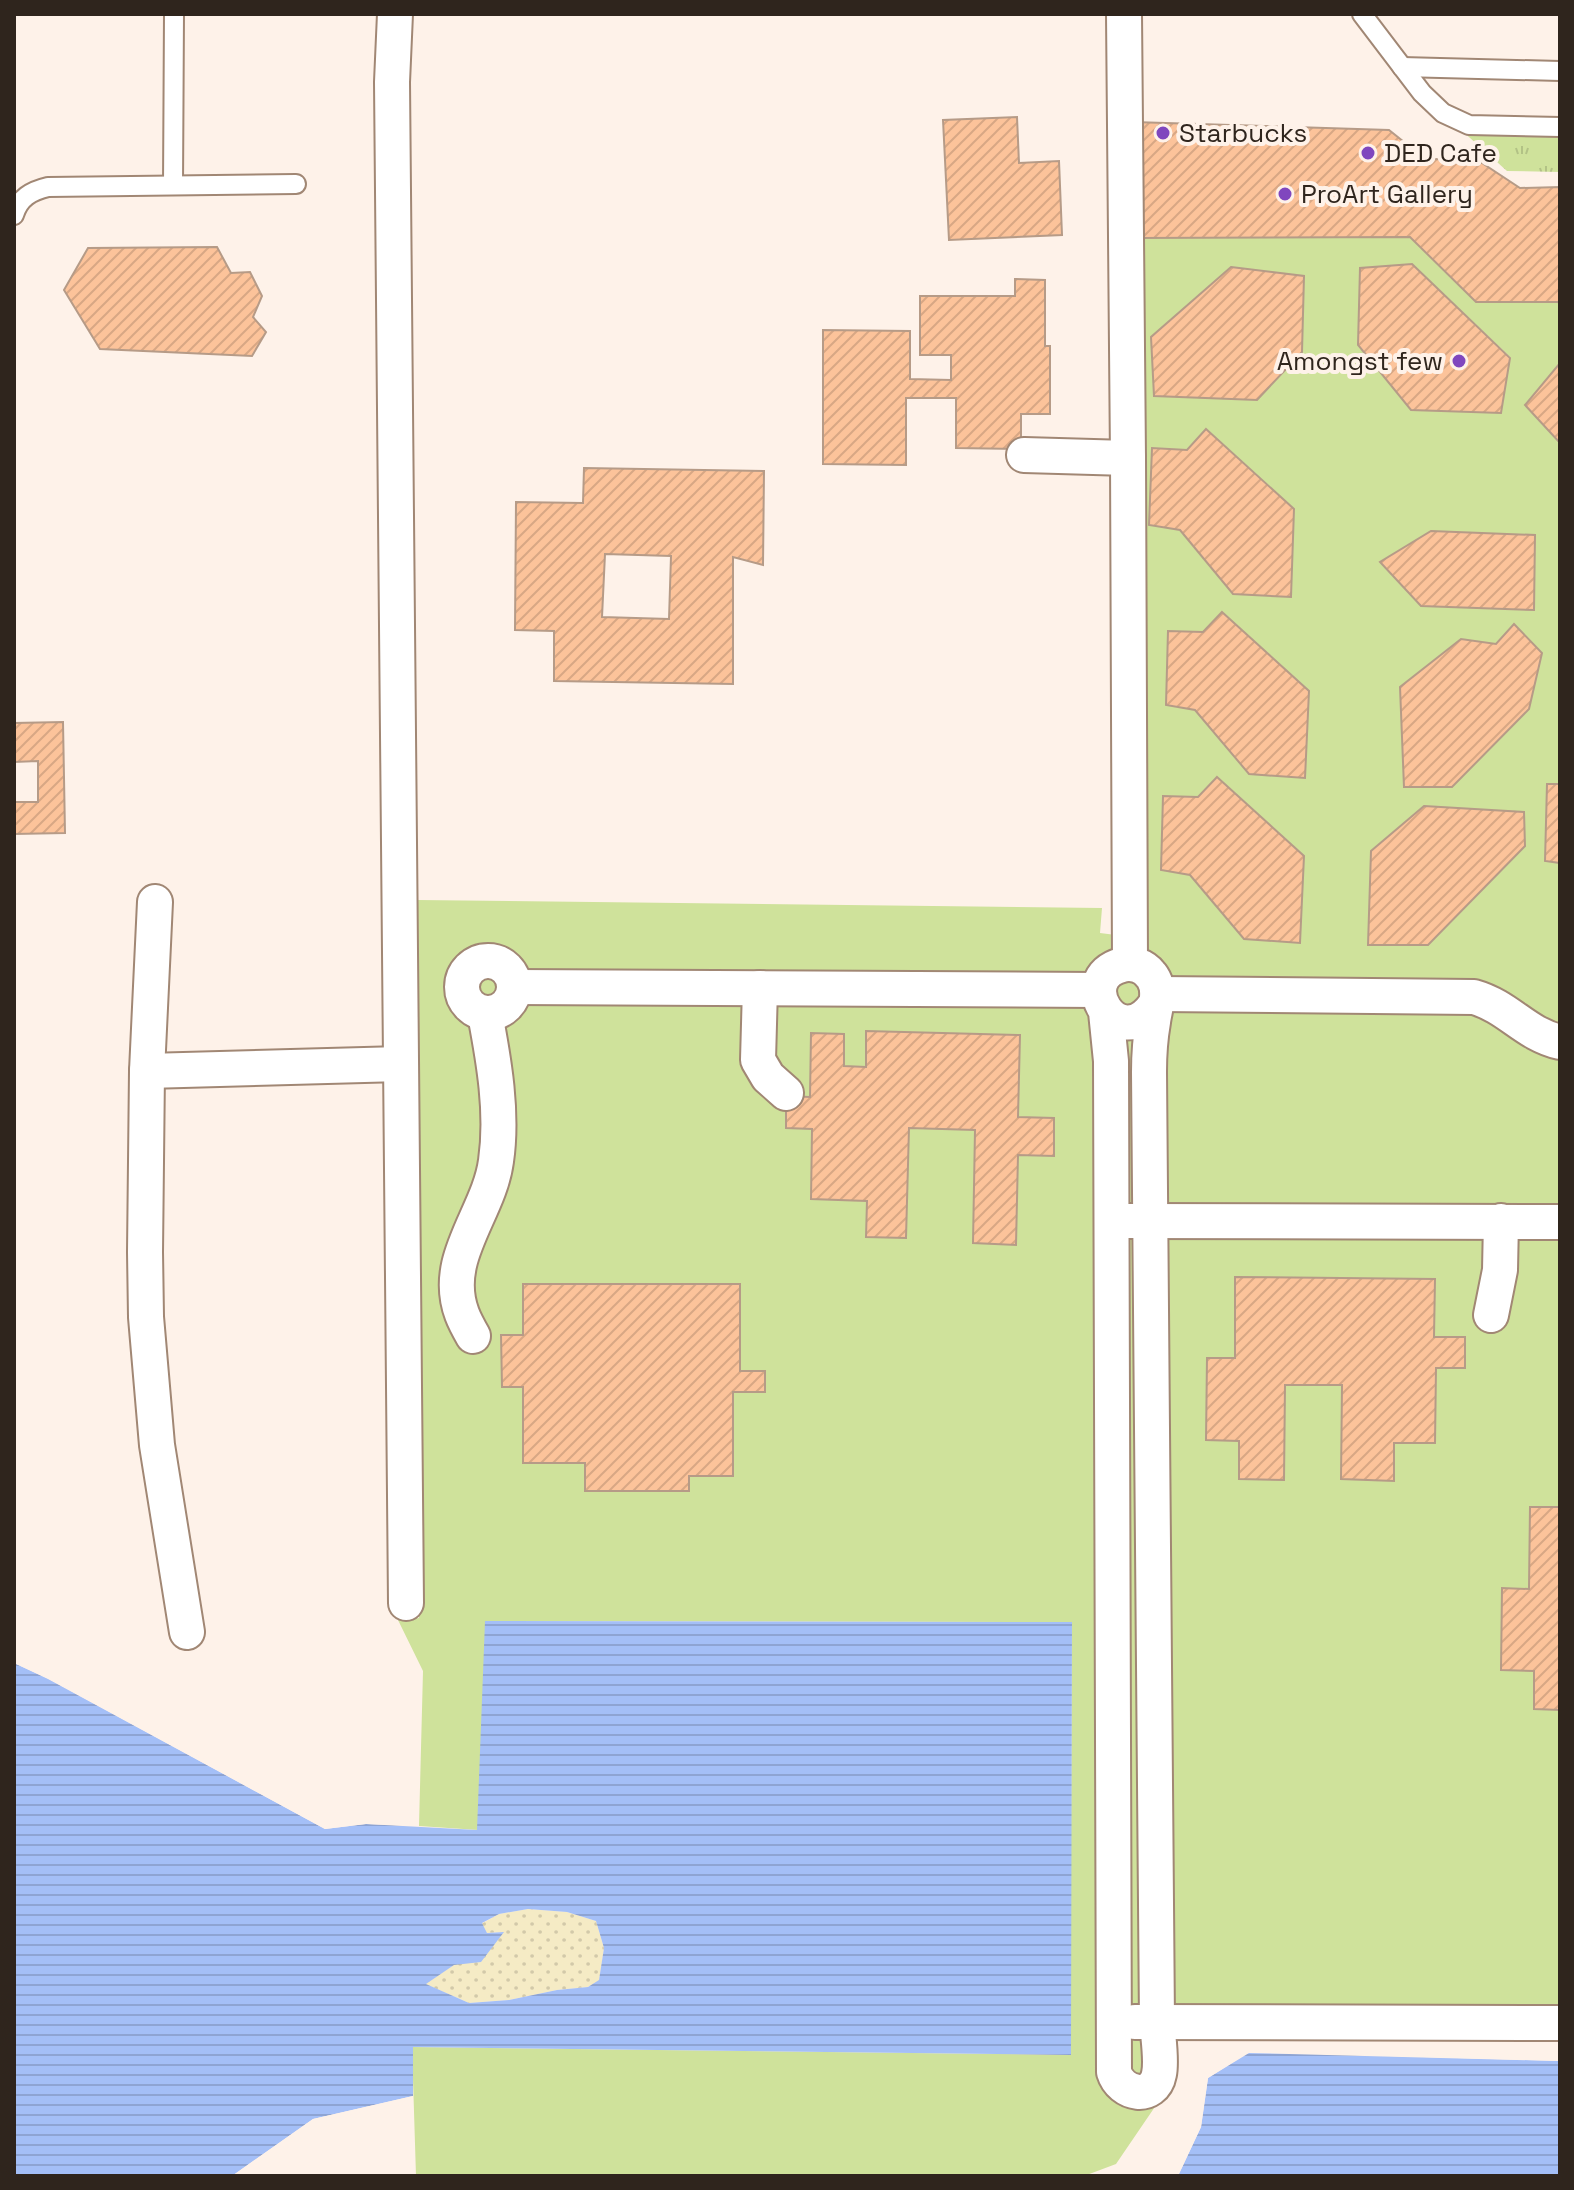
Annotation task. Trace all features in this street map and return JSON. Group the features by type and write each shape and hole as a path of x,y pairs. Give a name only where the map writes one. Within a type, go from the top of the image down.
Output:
{"street":[{"path":"395,14 392,82 406,1603"},
{"path":"1124,14 1130,964"},
{"path":"1024,455 1128,458"},
{"path":"155,902 147,1071 145,1252 149,1368 157,1445 187,1632"},
{"path":"480,961 491,961 502,965 511,974 513,997 497,1013 485,1014 465,1001 461,989 463,978 470,968 480,961"},
{"path":"1119,965 1141,966 1156,983 1156,1000 1149,1056 1159,2074 1155,2084 1136,2093 1126,2089 1114,2072 1111,1045 1102,1001 1102,980 1119,965"},
{"path":"514,987 760,988 1102,1001"},
{"path":"760,988 758,1060 768,1077 786,1093"},
{"path":"1156,1000 1474,997 1503,1009 1543,1038 1560,1042"},
{"path":"1102,1001 1116,1020 1127,1023 1139,1021 1148,1015 1156,1000"},
{"path":"473,1336 461,1313 457,1270 462,1249 484,1204 496,1163 496,1084 485,1014"},
{"path":"147,1071 401,1064"},
{"path":"1111,1221 1560,1222"},
{"path":"1491,1315 1500,1270 1501,1221"},
{"path":"1113,1620 1154,1621"},
{"path":"1114,2022 1560,2023"}],"lane":[{"path":"173,185 174,14"},
{"path":"1362,14 1431,104 1456,120 1469,125 1560,127"},
{"path":"1402,67 1560,71"},
{"path":"14,215 23,198 34,190 48,187 296,184"}],"green space":[{"path":"1451,121 1560,125 1560,172 1507,171"},
{"path":"1410,237 1476,302 1560,304 1560,363 1525,405 1560,443 1560,784 1547,784 1546,861 1560,863 1560,2026 1181,2016 1163,2095 1116,2164 1084,2176 416,2176 412,2047 1070,2055 1072,1622 486,1621 478,1830 419,1826 423,1671 398,1620 419,1618 417,900 1102,908 1100,933 1148,939 1139,903 1134,238","holes":["1412,264 1510,357 1500,413 1411,410 1358,345 1360,268","1231,267 1304,276 1302,352 1256,400 1154,396 1151,337","1207,430 1294,509 1291,597 1233,593 1180,530 1149,524 1152,449 1187,450","1431,531 1535,535 1533,610 1421,606 1381,562","1222,612 1309,691 1305,778 1249,774 1195,710 1166,705 1168,632 1203,632","1461,639 1496,644 1529,709 1452,787 1404,787 1400,687","1163,797 1198,797 1300,942 1244,939 1190,875 1161,870","1424,806 1524,812 1525,846 1428,945 1368,945 1371,851"]}],"sand":[{"path":"528,1909 567,1912 596,1921 604,1948 599,1981 588,1987 469,2003 425,1984 503,1932 487,1933 481,1924 499,1914"}],"water":[{"path":"485,1621 1072,1622 1071,2055 413,2047 413,2096 313,2119 232,2176 14,2176 14,1663 325,1829 366,1824 477,1830","holes":["528,1909 567,1912 596,1921 604,1948 599,1980 588,1987 469,2003 426,1984 454,1965 481,1962 504,1932 487,1933 482,1923 499,1914"]},
{"path":"1249,2052 1560,2061 1560,2176 1178,2176 1201,2127 1208,2078"}],"pier":[{"path":"14,1659 50,1675 326,1825 366,1820 419,1822 419,1826 366,1824 325,1829 14,1663"},
{"path":"1248,2049 1560,2057 1560,2061 1249,2053 1208,2078 1201,2127 1178,2176 1174,2176 1197,2126 1205,2076"},
{"path":"413,2096 413,2100 314,2123 238,2176 232,2176 313,2119"}],"building":[{"path":"1017,117 1019,163 1059,161 1062,235 949,240 943,120"},
{"path":"1133,122 1389,130 1424,158 1482,163 1520,188 1560,187 1560,304 1476,302 1410,237 1134,238"},
{"path":"217,247 231,273 250,272 262,296 253,317 266,332 252,356 100,349 64,290 88,248"},
{"path":"1412,264 1510,358 1501,413 1411,410 1358,345 1360,268"},
{"path":"1231,267 1304,276 1302,352 1257,400 1154,396 1151,337"},
{"path":"1015,279 1045,280 1045,346 1050,346 1050,414 1021,414 1021,449 956,448 956,398 906,398 906,465 823,464 823,330 910,331 910,379 951,380 951,355 920,355 920,296 1015,296"},
{"path":"1560,363 1560,443 1525,405"},
{"path":"1206,429 1294,509 1291,597 1233,594 1180,530 1149,525 1152,448 1187,450"},
{"path":"584,468 764,471 763,565 733,557 733,684 554,681 554,631 515,630 516,502 583,503","holes":["605,554 671,556 669,619 602,617"]},
{"path":"1431,531 1535,535 1534,610 1421,606 1380,562"},
{"path":"1222,612 1309,691 1305,778 1249,774 1195,710 1166,705 1168,631 1203,632"},
{"path":"1514,624 1542,653 1529,709 1452,787 1404,787 1400,687 1461,639 1496,644"},
{"path":"63,722 65,833 14,834 14,802 38,802 38,761 14,762 14,723"},
{"path":"1217,777 1304,856 1300,943 1244,939 1190,875 1161,870 1163,796 1198,797"},
{"path":"1547,784 1560,784 1560,863 1545,861"},
{"path":"1424,806 1524,812 1525,846 1428,945 1368,945 1371,851"},
{"path":"866,1031 1020,1035 1018,1117 1054,1118 1054,1156 1018,1155 1016,1245 973,1243 975,1130 909,1128 906,1238 866,1237 867,1201 811,1199 812,1129 786,1128 786,1096 810,1097 811,1033 844,1034 844,1066 866,1067"},
{"path":"1235,1277 1435,1279 1434,1337 1465,1337 1465,1368 1436,1368 1435,1443 1394,1443 1394,1481 1341,1479 1342,1385 1285,1385 1284,1480 1239,1479 1239,1441 1206,1440 1207,1358 1235,1358"},
{"path":"523,1284 740,1284 740,1371 765,1371 765,1392 733,1392 733,1476 689,1476 689,1491 585,1491 585,1463 523,1463 523,1387 502,1387 501,1335 523,1335"},
{"path":"1530,1507 1560,1507 1560,1710 1534,1709 1534,1671 1501,1670 1502,1588 1529,1589"}],"place":[{"name":"Starbucks","path":"1163,133"},
{"name":"DED Cafe","path":"1368,153"},
{"name":"ProArt Gallery","path":"1285,194"},
{"name":"Amongst few","path":"1459,361"}]}
